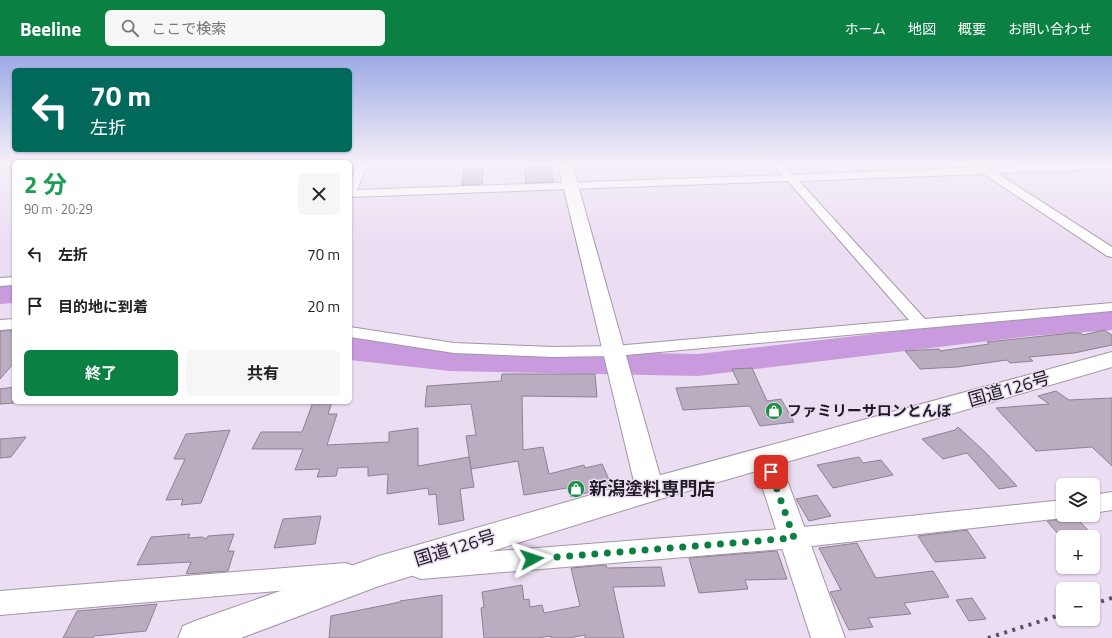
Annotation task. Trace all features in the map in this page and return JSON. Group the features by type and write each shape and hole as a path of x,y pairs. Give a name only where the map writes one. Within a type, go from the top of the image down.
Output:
{"main road":[{"path":"571,191 615,351 650,490"},
{"name":"国道126号","path":"195,638 379,571 650,490 1112,359"},
{"path":"766,458 828,638"}],"street":[{"path":"352,194 428,191"},
{"path":"803,191 922,325"},
{"path":"1017,191 1112,253"},
{"path":"0,282 12,281"},
{"path":"352,332 454,348 553,352 615,351 1112,307"},
{"path":"0,325 12,324"},
{"path":"1100,503 1112,501"},
{"path":"0,603 276,579 794,538 1056,510"}],"building":[{"path":"12,330 12,365 0,379 0,331"},
{"path":"1104,330 1112,335 1112,345 1074,353 1029,357 1033,361 1010,363 1007,360 957,367 920,369 905,351 939,349 940,351 989,344 987,342 1072,333 1081,333 1083,335"},
{"path":"752,368 767,401 781,399 794,422 760,426 750,406 683,410 676,388 739,384 732,369"},
{"path":"502,374 595,374 597,397 522,396 523,450 543,447 549,474 584,465 585,468 602,464 612,486 571,497 567,488 524,495 518,461 471,469 466,436 476,435 471,404 425,407 427,386 501,381"},
{"path":"12,387 12,403 0,404 0,389"},
{"path":"1056,391 1069,400 1112,398 1112,466 1092,447 1036,451 996,408 1049,404 1038,396"},
{"path":"312,404 331,404 328,414 337,414 327,445 389,442 389,432 418,428 418,466 469,457 474,487 460,489 464,520 439,525 436,494 429,495 428,488 387,494 388,474 368,476 368,467 338,468 336,476 317,477 320,469 295,470 303,449 252,449 261,432 302,432"},
{"path":"958,427 985,452 1017,486 999,489 967,453 943,459 922,439 955,430"},
{"path":"230,430 201,503 181,505 183,499 166,500 185,459 174,459 186,434"},
{"path":"26,437 11,457 0,458 0,439"},
{"path":"859,457 863,463 881,460 893,475 833,488 817,465"},
{"path":"817,495 831,516 809,521 796,499"},
{"path":"321,516 315,544 274,548 283,519"},
{"path":"1056,520 1056,522 1080,522 1088,530 1056,530 1056,532 1047,521"},
{"path":"967,530 986,558 935,562 918,536"},
{"path":"190,534 188,538 202,537 206,539 208,536 234,534 228,551 234,551 228,571 186,574 191,562 137,565 151,537"},
{"path":"857,543 876,578 933,571 949,597 904,603 911,614 868,618 873,627 849,630 830,592 841,590 819,548"},
{"path":"777,551 787,579 745,580 748,589 699,593 689,558"},
{"path":"606,565 607,568 661,567 665,586 613,587 624,638 585,638 585,635 569,638 551,638 551,636 537,638 484,638 481,608 484,607 482,592 522,585 524,600 529,599 530,607 542,605 544,613 580,606 571,568"},
{"path":"442,595 442,638 329,638 331,616 400,601"},
{"path":"972,598 986,619 969,621 956,600"},
{"path":"157,604 146,631 94,636 93,638 63,638 77,611"}],"waterway":[{"path":"0,295 12,294"},
{"path":"352,349 450,360 698,365 1031,326 1112,320"}],"railway":[{"path":"1100,602 1112,598"},
{"path":"988,638 1056,616"}],"place":[{"name":"ファミリーサロンとんぼ","path":"774,411"},
{"name":"新潟塗料専門店","path":"576,489"}],"route":[{"path":"532,559 794,538 771,472"}]}
